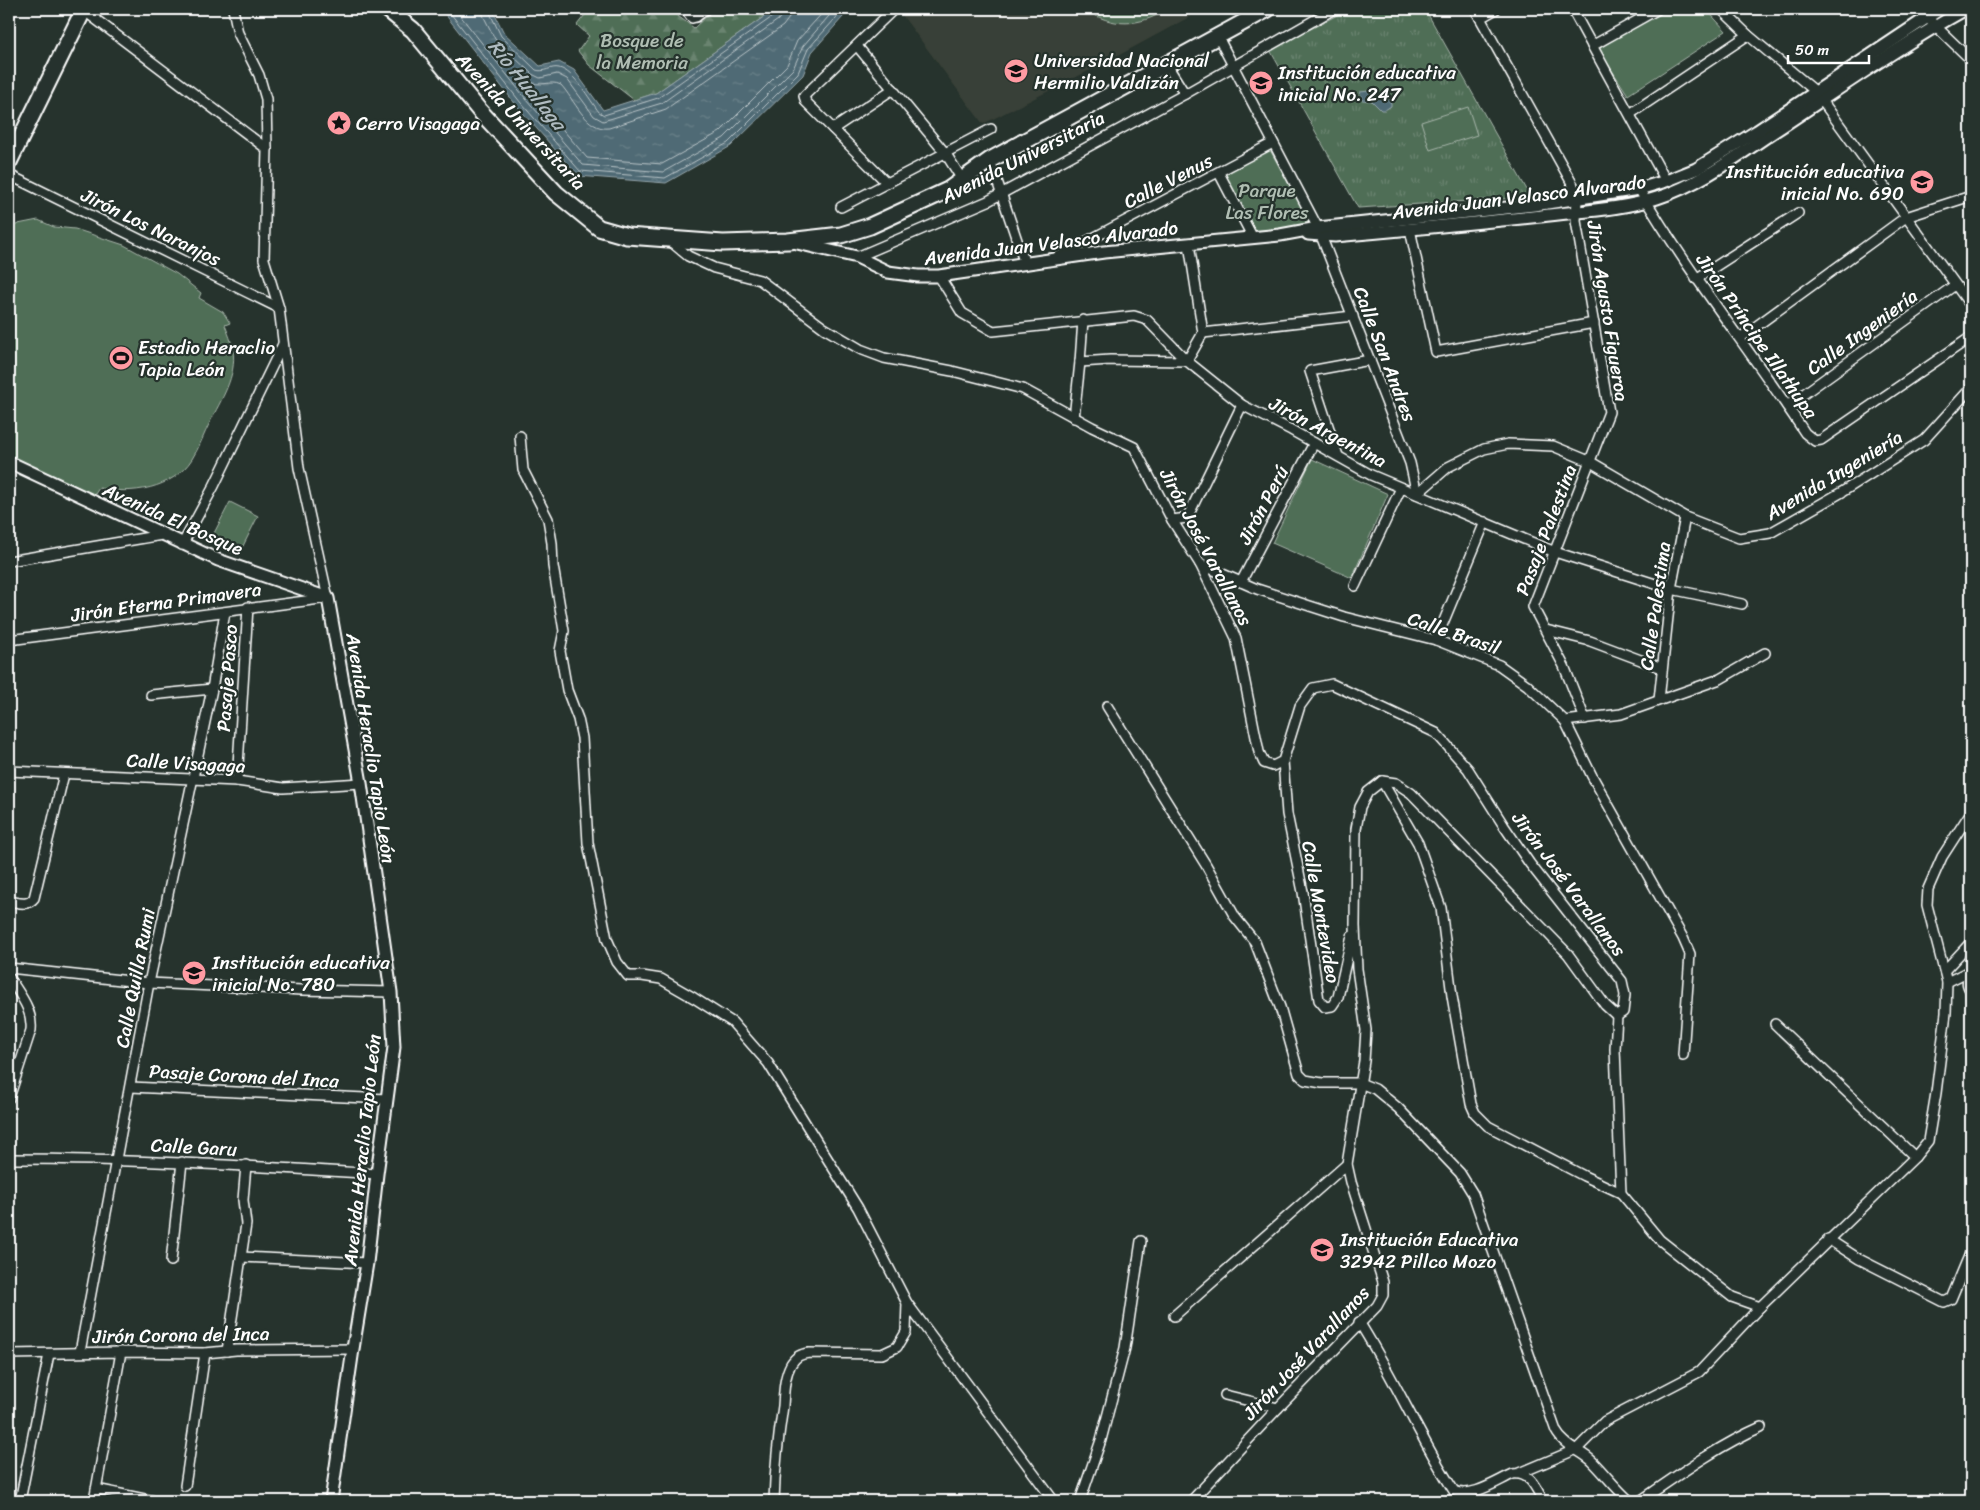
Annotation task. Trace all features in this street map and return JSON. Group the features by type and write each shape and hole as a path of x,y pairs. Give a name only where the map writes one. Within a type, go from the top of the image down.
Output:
{"highway":[{"path":"9,162 83,9"},
{"name":"Avenida Universitaria","path":"386,9 413,30 479,110 556,193 599,228 627,236 723,244 841,236 870,226 948,190 990,160 1268,9"}],"street":[{"path":"83,9 267,149"},
{"name":"Avenida Heraclio Tapio León","path":"233,9 238,33 259,75 266,99 267,149 264,259 280,308 299,468 328,598 361,783 391,992 394,1047 386,1099 368,1262 331,1501"},
{"path":"685,9 692,18 706,9"},
{"path":"887,183 805,99 806,92 857,46 894,9"},
{"name":"Avenida Universitaria","path":"857,257 971,208 1001,193 1185,94 1334,9"},
{"name":"Jirón Agusto Figueroa","path":"1475,9 1573,185 1577,199 1576,222 1609,412 1589,461"},
{"path":"1480,18 1496,9"},
{"path":"1572,9 1666,181"},
{"path":"1592,46 1658,9"},
{"path":"1721,9 1748,35 1819,96 1971,306"},
{"name":"Avenida Juan Velasco Alvarado","path":"1319,232 1335,236 1410,229 1576,212 1646,201 1693,183 1714,171 1819,96 1922,13 1940,9"},
{"name":"Avenida Juan Velasco Alvarado","path":"788,241 857,257 888,272 918,276 939,276 1104,252 1319,232 1577,199 1639,189 1666,181 1696,168 1966,9"},
{"path":"1922,13 1971,60"},
{"path":"1630,114 1748,35"},
{"name":"Calle San Andres","path":"1218,36 1319,232 1410,463 1417,494"},
{"path":"857,46 946,154 962,181"},
{"path":"1167,65 1185,94"},
{"path":"833,128 892,89"},
{"path":"841,207 991,129"},
{"name":"Calle Venus","path":"1051,260 1274,143"},
{"path":"990,160 1025,264"},
{"path":"1219,173 1253,238"},
{"name":"Jirón Los Naranjos","path":"9,175 280,308"},
{"name":"Jirón Príncipe Illathupa","path":"1639,189 1696,279 1740,338 1805,433 1815,441 1821,440 1971,337"},
{"path":"1740,338 1906,217 1971,196"},
{"path":"1696,279 1798,213"},
{"path":"1410,229 1436,352 1594,323"},
{"name":"Jirón José Varallanos","path":"670,241 688,256 714,268 760,280 824,328 860,348 884,358 952,371 1023,389 1074,418 1134,447 1172,520 1200,564 1236,638 1259,752 1264,763 1273,766 1283,761 1300,706 1314,688 1332,684 1436,733 1468,769 1530,864 1622,981 1625,995 1623,1012 1617,1016"},
{"path":"1080,362 1110,360 1187,361 1203,333 1190,244"},
{"name":"Jirón Argentina","path":"939,276 962,313 988,329 998,331 1082,320 1134,316 1147,320 1187,361 1242,405 1314,442 1371,475 1555,552 1671,589 1742,604"},
{"name":"Calle Ingeniería","path":"1787,406 1955,285"},
{"path":"1203,333 1353,316"},
{"path":"1074,418 1082,320"},
{"path":"182,545 214,486 283,344"},
{"path":"1338,456 1310,371 1370,360"},
{"name":"Avenida Ingeniería","path":"1417,494 1448,467 1484,449 1508,444 1553,446 1589,461 1685,517 1739,538 1770,533 1842,492 1924,440 1971,388"},
{"path":"1172,520 1187,518 1242,405"},
{"path":"520,436 523,470 548,519 553,566 564,631 560,651 567,690 578,719 582,738 588,843 607,939 617,962 628,976 661,979 732,1022 768,1062 858,1208 907,1303 1054,1501"},
{"name":"Jirón Perú","path":"1241,582 1314,442"},
{"name":"Pasaje Palestina","path":"1585,719 1564,666 1533,607 1589,461"},
{"name":"Avenida El Bosque","path":"9,462 182,545 218,560 328,598"},
{"path":"1355,586 1401,488"},
{"name":"Calle Palestima","path":"1659,700 1671,589 1685,517"},
{"path":"1436,640 1485,522"},
{"path":"9,561 162,535"},
{"name":"Calle Brasil","path":"1200,564 1257,589 1344,617 1436,640 1499,665 1527,685 1565,721"},
{"name":"Jirón Eterna Primavera","path":"9,640 225,612 248,607 328,598"},
{"name":"Pasaje Pasco","path":"237,781 248,607"},
{"name":"Calle Quilla Rumi","path":"80,1352 118,1159 149,983 194,779 225,612"},
{"path":"1546,630 1590,641 1662,668"},
{"path":"1683,1055 1690,954 1683,938 1592,776 1565,721 1621,714 1720,679 1765,653"},
{"path":"151,695 212,688"},
{"path":"1108,706 1206,865 1235,918 1254,942 1280,1007 1299,1074 1305,1080 1322,1083 1360,1083 1375,1089 1398,1108 1460,1173 1473,1194 1556,1431 1567,1445 1577,1449 1595,1464 1615,1488 1630,1501"},
{"name":"Calle Montevideo","path":"1283,761 1287,814 1303,892 1319,1000 1325,1007 1332,1006 1338,997 1355,926"},
{"name":"Calle Visagaga","path":"9,771 237,781 283,788 361,783"},
{"path":"9,901 25,904 31,902 34,898 64,774"},
{"path":"1382,782 1396,783 1410,793 1568,954 1604,1005 1617,1016 1615,1049 1621,1192"},
{"path":"1382,782 1418,843 1441,908 1452,996 1471,1104 1475,1113 1488,1126 1584,1176 1621,1192 1660,1240 1732,1296 1760,1307"},
{"name":"Jirón José Varallanos","path":"1191,1501 1359,1322 1377,1306 1383,1295 1383,1282 1351,1182 1348,1164 1364,1061 1366,1030 1357,969 1355,926 1357,822 1360,806 1368,792 1382,782"},
{"path":"1359,1322 1381,1356 1454,1491 1458,1493 1473,1491 1577,1449 1605,1421 1699,1372 1760,1307 1828,1239 1915,1157 1928,1141 1945,1022 1947,982 1927,905 1928,889 1942,857 1971,812"},
{"path":"1944,970 1971,942"},
{"path":"1971,956 1971,970 1967,980 1967,986 1971,990"},
{"path":"9,968 149,983 391,992"},
{"path":"1947,982 1971,970"},
{"path":"9,977 29,1009 32,1020 31,1030 9,1098"},
{"path":"1775,1024 1915,1157"},
{"name":"Pasaje Corona del Inca","path":"131,1087 386,1099"},
{"path":"9,1168 10,1159"},
{"name":"Calle Garu","path":"10,1159 118,1159 377,1174"},
{"path":"171,1261 182,1162"},
{"path":"1174,1316 1348,1164"},
{"path":"227,1351 246,1224 244,1200 246,1165"},
{"path":"1828,1239 1859,1259 1944,1302 1951,1299 1971,1251"},
{"path":"1080,1501 1101,1440 1124,1348 1141,1241"},
{"path":"241,1257 368,1262"},
{"path":"774,1501 774,1471 778,1436 787,1374 792,1363 800,1354 882,1354 897,1347 906,1332 907,1303"},
{"name":"Jirón Corona del Inca","path":"9,1354 353,1350"},
{"path":"94,1501 121,1352"},
{"path":"185,1486 205,1353"},
{"path":"20,1501 49,1354"},
{"path":"1225,1395 1278,1408"},
{"path":"1640,1501 1689,1468 1743,1435 1761,1427"},
{"path":"1520,1473 1530,1479 1543,1501"},
{"path":"96,1489 154,1501"}],"shaded area":[{"name":"Universidad Nacional Hermilio Valdizán","path":"908,9 1204,9 1110,60 983,124 902,15"}],"green space":[{"name":"Bosque de la Memoria","path":"585,9 672,9 694,28 714,9 775,9 656,93 634,100 589,65 578,51 589,36 577,25 588,11"},
{"path":"1084,9 1168,9 1147,19 1126,23 1105,20"},
{"path":"1349,9 1425,9 1531,197 1358,208 1270,50"},
{"path":"1665,9 1706,9 1726,31 1628,95 1598,49"},
{"path":"1468,107 1477,135 1430,150 1421,122"},
{"name":"Parque Las Flores","path":"1269,148 1314,230 1254,233 1222,176"},
{"name":"Estadio Heraclio Tapia León","path":"38,220 54,227 75,229 124,245 177,274 201,293 199,298 223,312 230,323 225,325 232,344 234,360 227,388 192,459 184,469 163,483 137,490 124,491 99,488 93,497 9,457 9,229 18,224"},
{"path":"1312,459 1388,494 1352,578 1272,543"},
{"path":"230,502 258,516 238,556 210,541"}],"water":[{"name":"Río Huallaga","path":"441,9 492,9 504,33 540,66 559,62 574,70 603,110 656,93 775,9 850,9 812,52 803,75 731,146 666,183 578,176 517,106"},
{"path":"1369,91 1387,97 1391,101 1391,106 1381,110 1372,101 1362,100 1360,92"}],"place":[{"name":"Universidad Nacional Hermilio Valdizán","path":"1016,71"},
{"name":"Institución educativa inicial No. 247","path":"1261,83"},
{"name":"Cerro Visagaga","path":"339,123"},
{"name":"Institución educativa inicial No. 690","path":"1922,182"},
{"name":"Estadio Heraclio Tapia León","path":"121,358"},
{"name":"Institución educativa inicial No. 780","path":"194,973"},
{"name":"Institución Educativa 32942 Pillco Mozo","path":"1322,1250"}]}
